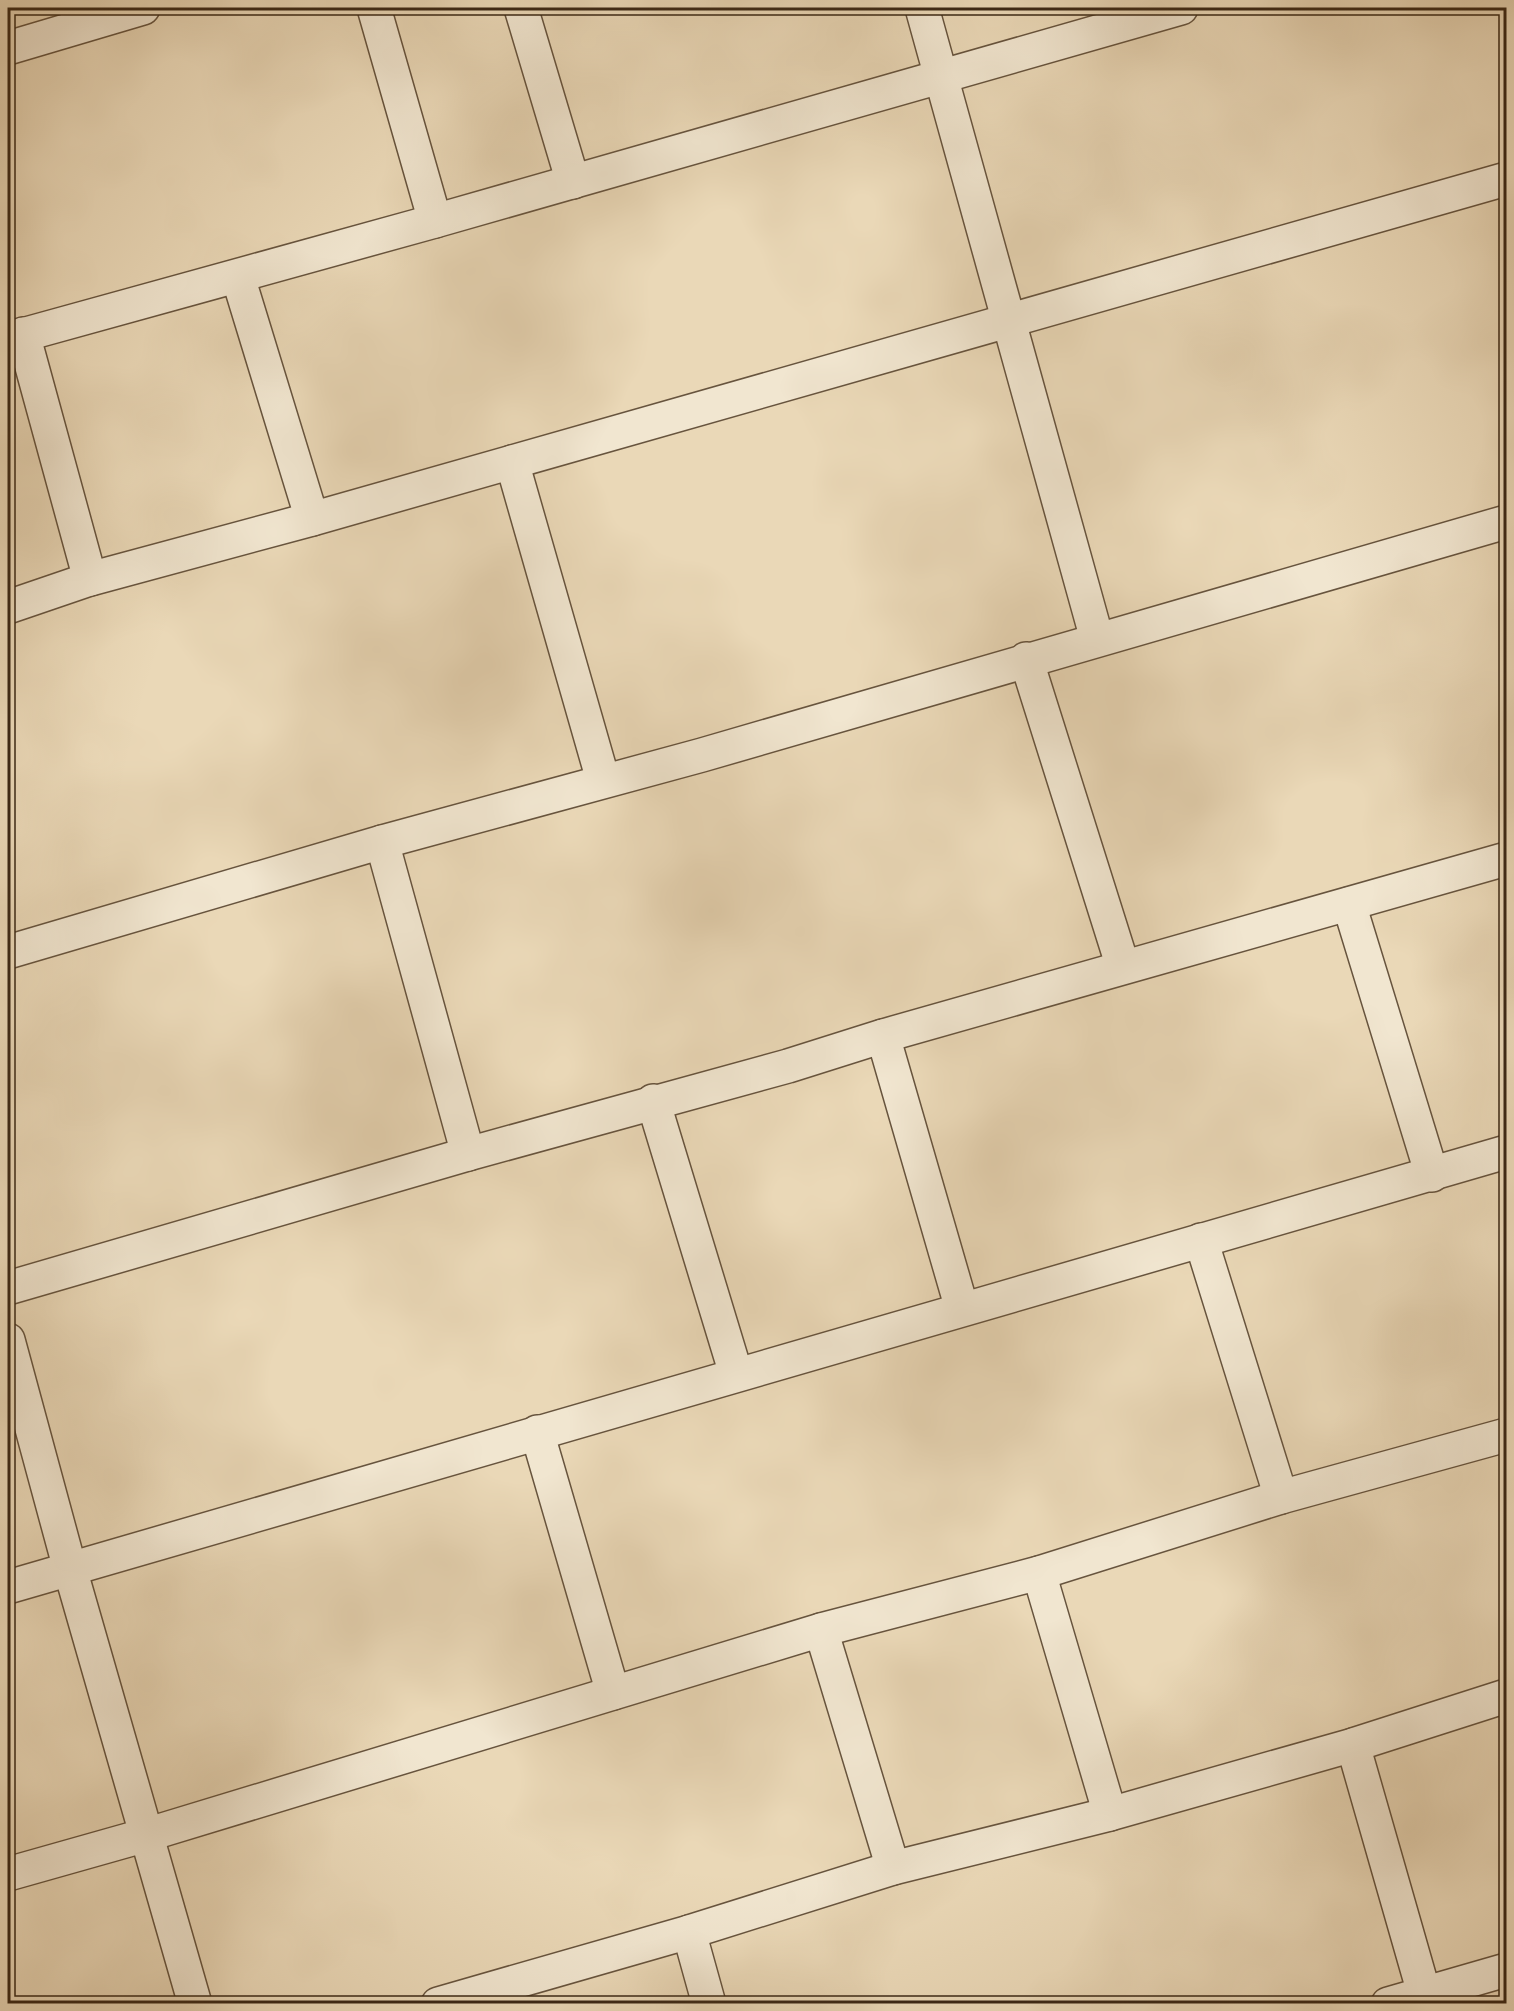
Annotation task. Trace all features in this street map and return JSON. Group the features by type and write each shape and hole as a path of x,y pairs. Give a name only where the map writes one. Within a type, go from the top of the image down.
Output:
{"street":[{"path":"8,48 143,8"},
{"path":"374,8 435,221"},
{"path":"521,8 573,182"},
{"path":"922,8 1097,639"},
{"path":"90,579 15,336 238,277 1181,8"},
{"path":"8,607 90,579 312,519 1506,179"},
{"path":"238,277 312,519"},
{"path":"512,462 603,780"},
{"path":"8,952 382,842 603,780 702,755 1026,659 1506,522"},
{"path":"1026,659 1123,967"},
{"path":"382,842 468,1154"},
{"path":"8,1288 653,1101 788,1066 883,1036 1506,859"},
{"path":"1349,904 1432,1174"},
{"path":"883,1036 962,1309"},
{"path":"653,1101 736,1374"},
{"path":"8,1587 1506,1152"},
{"path":"1201,1240 1281,1497"},
{"path":"8,1340 70,1569 195,2004"},
{"path":"537,1432 613,1693"},
{"path":"8,1874 146,1835 821,1630 1039,1573 1281,1497 1506,1437"},
{"path":"1039,1573 1110,1814"},
{"path":"821,1630 893,1868"},
{"path":"438,2004 689,1932 893,1868 1110,1814 1353,1745 1506,1696"},
{"path":"1353,1745 1424,1993"},
{"path":"689,1932 709,2004"},
{"path":"1388,2004 1506,1970"}]}
